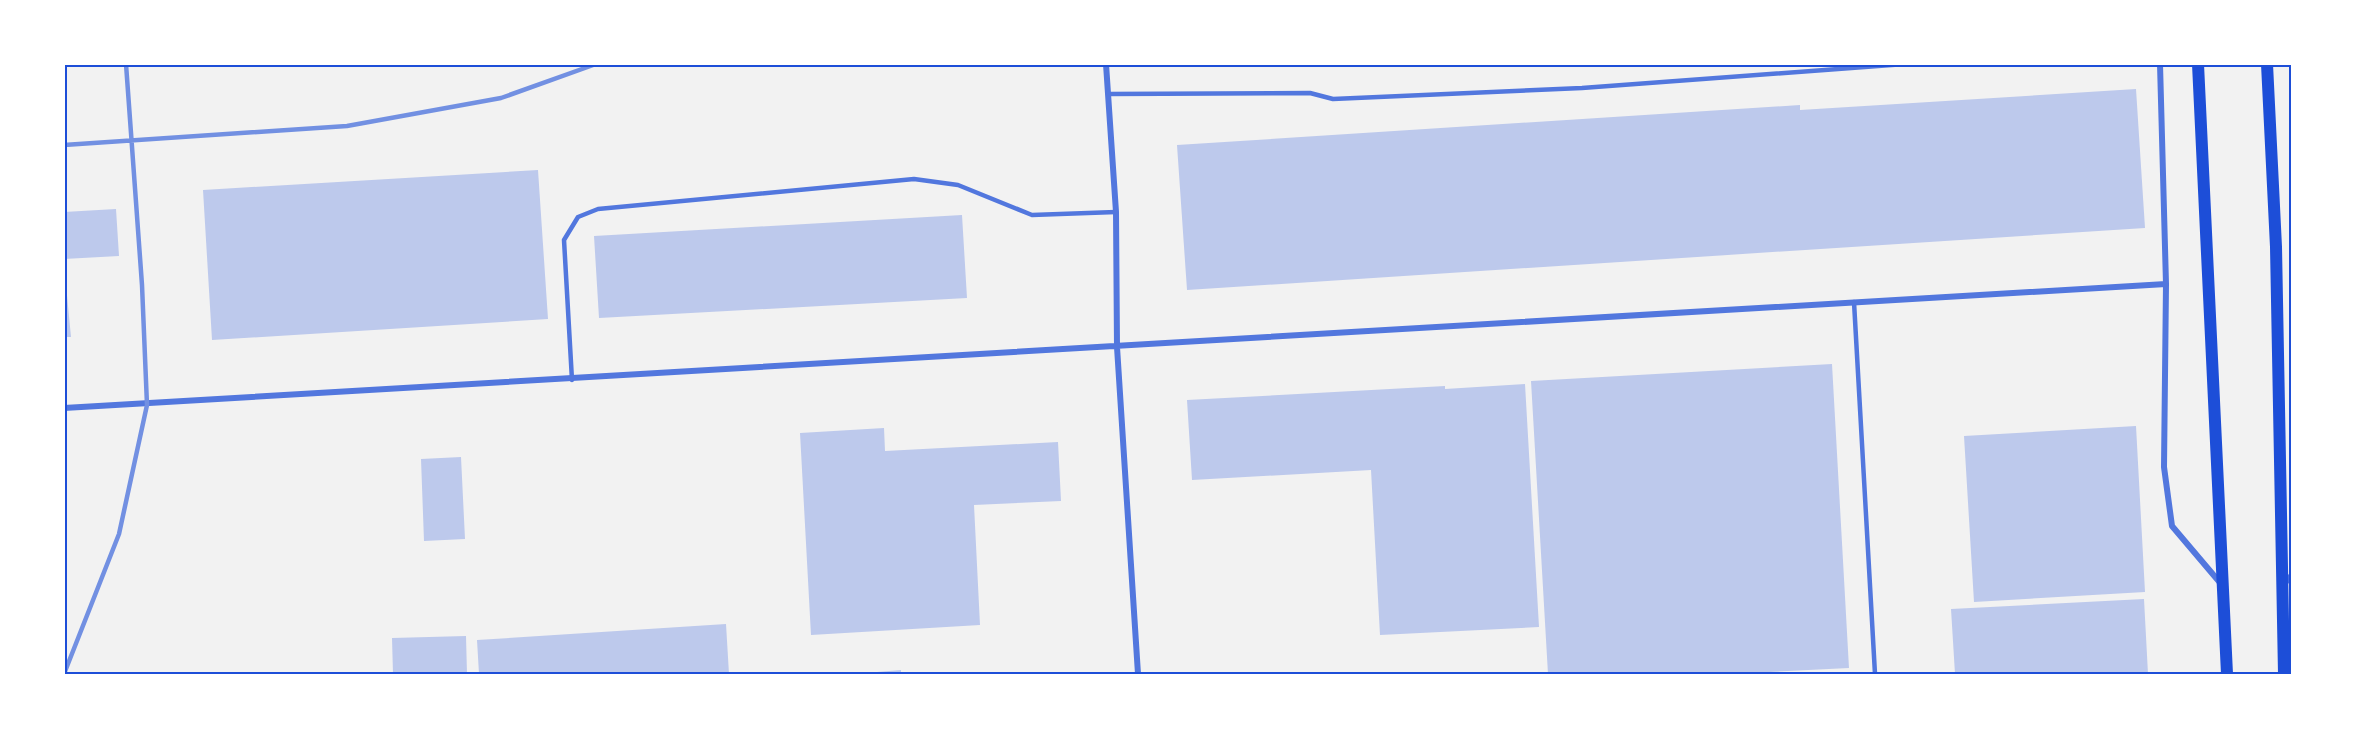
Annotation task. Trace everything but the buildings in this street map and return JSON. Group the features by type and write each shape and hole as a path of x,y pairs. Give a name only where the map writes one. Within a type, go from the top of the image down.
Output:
{"main road":[{"path":"2198,64 2227,675"},
{"path":"2267,64 2276,248 2284,675"}],"street":[{"path":"1106,64 1116,212 1117,347 1138,675"},
{"path":"2160,64 2166,284 2164,467 2172,526 2224,587"},
{"path":"64,408 572,380 2166,284"},
{"path":"2283,586 2292,575"}],"lane":[{"path":"1108,94 1310,93 1333,99 1582,88 1905,64"},
{"path":"572,380 564,240 578,218 598,209 914,178 958,185 1032,215 1116,212"},
{"path":"1854,302 1875,675"}],"railway":[{"path":"64,674 119,534 147,405 142,285 126,64"},
{"path":"64,145 347,126 501,98 596,64"}]}
